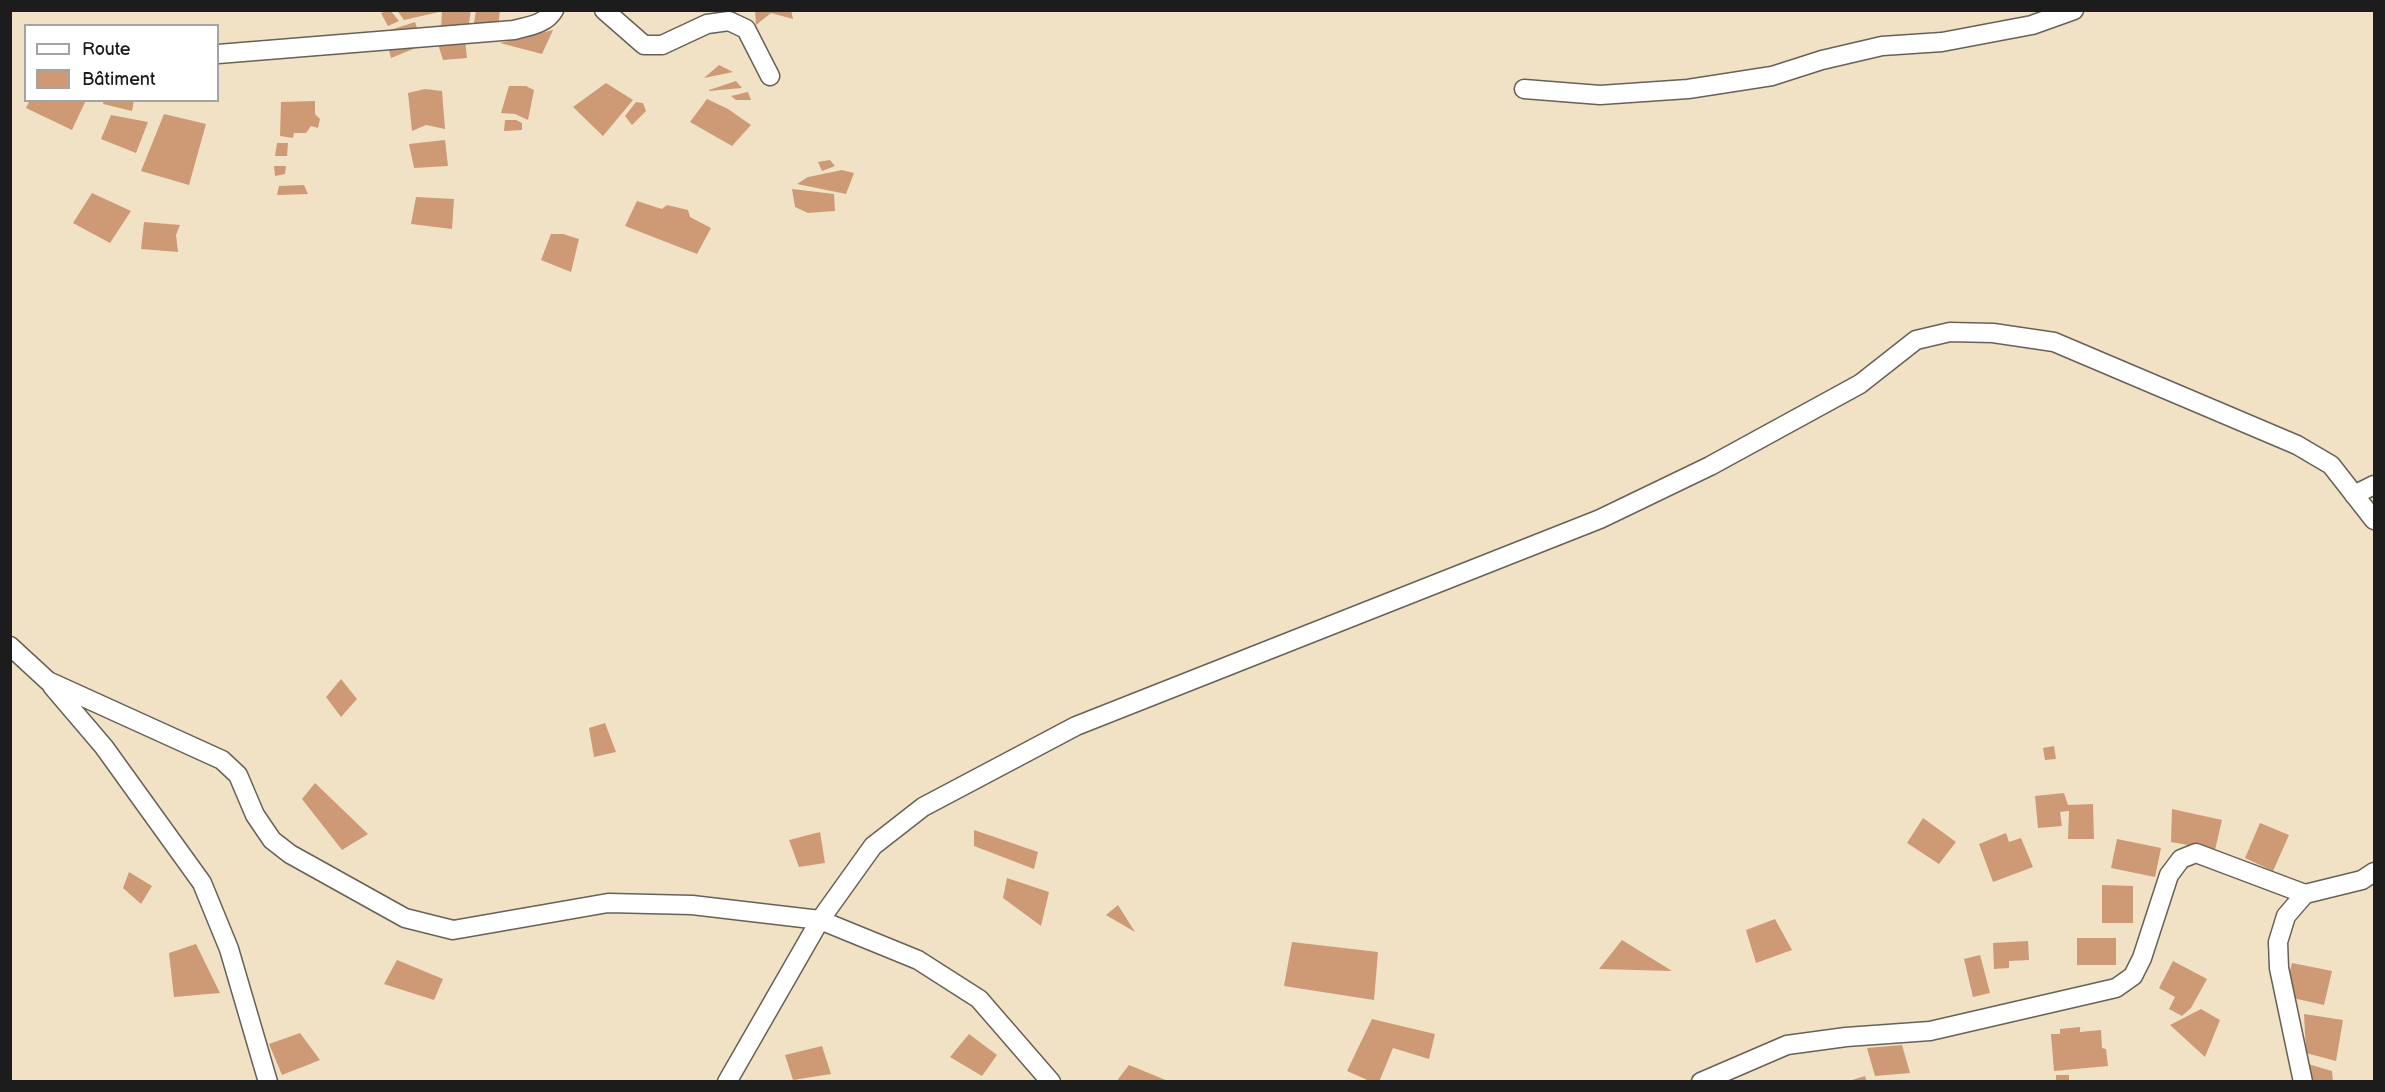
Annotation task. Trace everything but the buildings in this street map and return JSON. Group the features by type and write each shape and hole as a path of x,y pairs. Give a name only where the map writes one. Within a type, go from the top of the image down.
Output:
{"street":[{"path":"219,54 514,30 550,18 555,10"},
{"path":"604,10 644,45 662,45 707,24 729,21 746,29 770,76"},
{"path":"1524,89 1600,95 1688,89 1772,76 1822,60 1882,46 1942,42 2032,25 2074,10"},
{"path":"727,1082 820,920 873,846 923,807 1076,726 1600,519 1710,466 1860,384 1916,340 1950,332 1961,332 1993,333 2054,342 2297,445 2331,465 2374,520"},
{"path":"2354,495 2374,485"},
{"path":"10,646 48,681 104,747 202,883 229,949 268,1082"},
{"path":"48,681 222,760 238,775 255,815 272,840 290,854 405,918 453,930 608,903 692,905 820,920 918,960 979,999 1051,1082"},
{"path":"1701,1082 1786,1045 1846,1037 1930,1031 2116,988 2133,976 2142,958 2169,875 2181,859 2196,853 2305,894 2362,880 2374,872"},
{"path":"2303,1082 2279,968 2278,942 2286,916 2305,894"}]}
